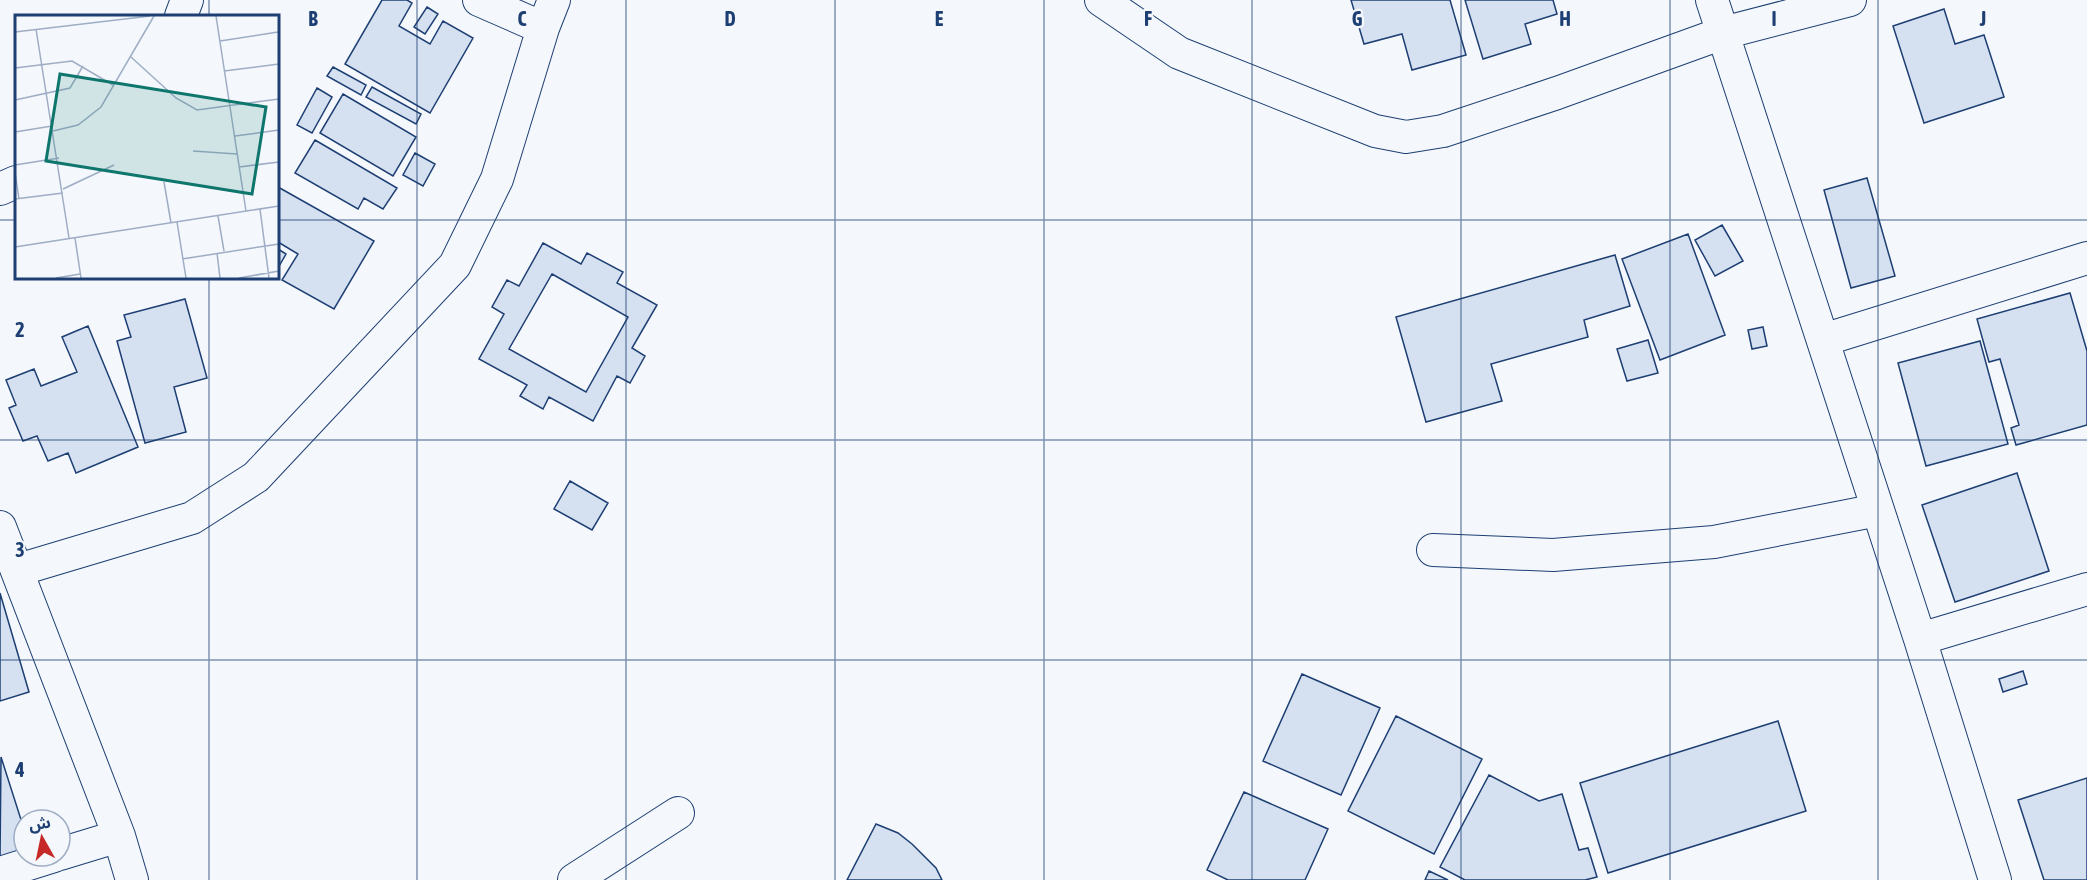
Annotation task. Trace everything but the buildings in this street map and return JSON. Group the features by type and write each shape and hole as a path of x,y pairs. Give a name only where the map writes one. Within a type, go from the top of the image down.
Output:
{"street":[{"path":"181,15 187,0"},
{"path":"18,570 192,518 256,477 455,265 497,179 548,14 479,0"},
{"path":"1101,0 1179,54 1375,131 1406,137 1443,131 1723,33 1850,0"},
{"path":"1712,0 1920,639 1995,880"},
{"path":"0,189 15,182"},
{"path":"1822,340 2087,258"},
{"path":"1433,550 1553,555 1714,542 1878,510"},
{"path":"0,530 18,570 118,836 132,880"},
{"path":"1920,639 2087,589"},
{"path":"573,880 678,813"},
{"path":"72,850 118,836"},
{"path":"0,873 16,868"}]}
